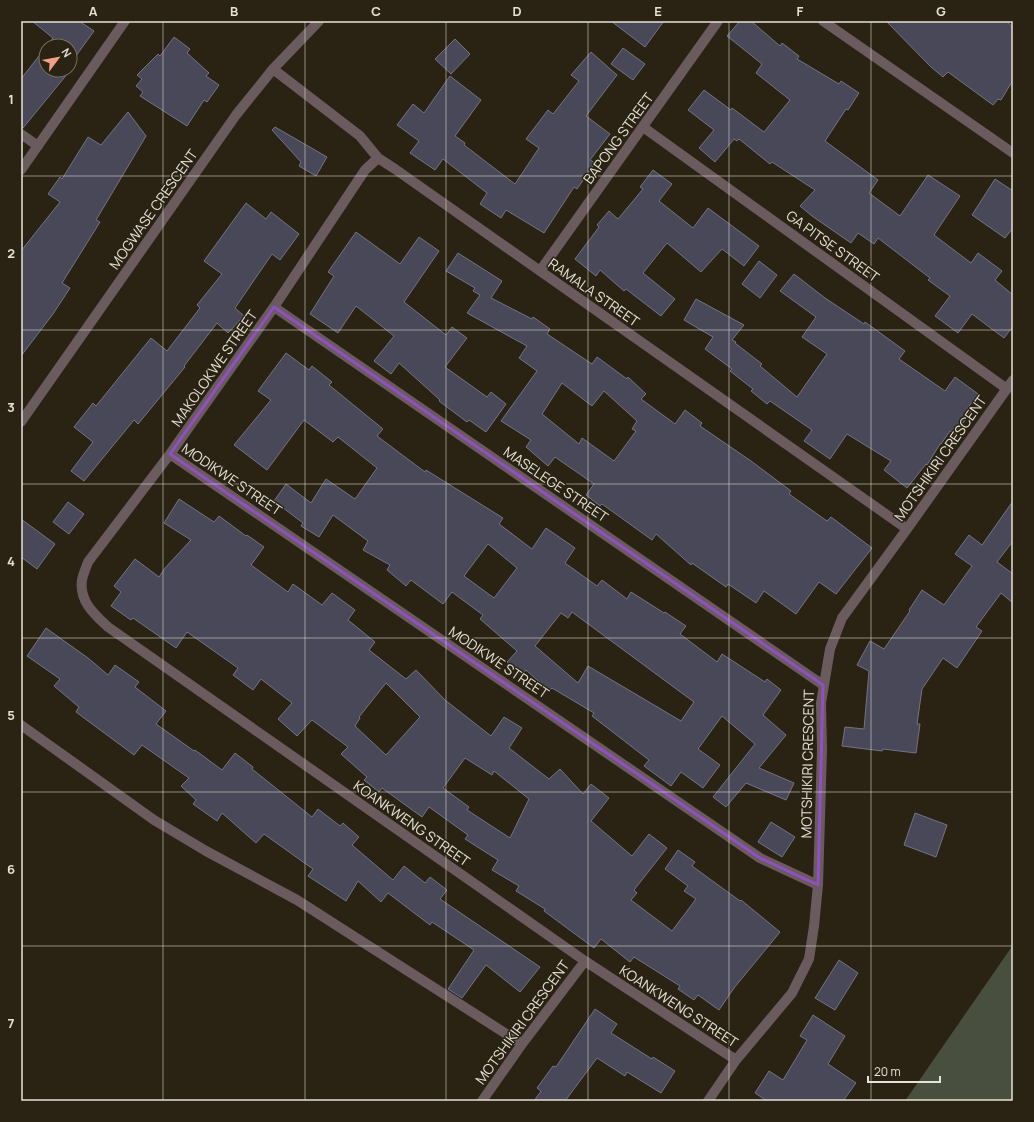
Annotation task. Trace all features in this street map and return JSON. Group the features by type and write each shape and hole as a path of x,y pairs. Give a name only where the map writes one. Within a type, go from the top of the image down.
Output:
{"street":[{"path":"21,170 125,21"},
{"name":"MOGWASE CRESCENT","path":"21,422 236,115 273,69 319,21"},
{"name":"BAPONG STREET","path":"540,271 718,21"},
{"path":"823,21 1013,153"},
{"name":"RAMALA STREET","path":"273,69 360,136 378,158 907,529"},
{"name":"GA PITSE STREET","path":"643,127 1007,389"},
{"path":"21,134 38,146"},
{"name":"MAKOLOKWE STREET","path":"82,596 82,580 88,562 170,454 274,307 364,170 378,158"},
{"name":"MASELEGE STREET","path":"274,307 823,685"},
{"name":"MOTSHIKIRI CRESCENT","path":"708,1101 736,1060 792,993 809,959 818,885 822,749 821,703 830,649 842,618 1013,380"},
{"name":"MODIKWE STREET","path":"170,454 760,858 818,885"},
{"name":"KOANKWENG STREET","path":"82,596 93,612 108,627 585,961 736,1060"},
{"path":"21,725 154,820 212,854 297,900 522,1044"},
{"name":"MOTSHIKIRI CRESCENT","path":"482,1101 522,1044 585,961"}],"highlighted area":[{"path":"274,307 823,685 818,885 760,858 170,454"}],"green space":[{"path":"1013,945 1013,1101 905,1101"}],"building":[{"path":"32,21 79,21 94,31 78,53 78,38 53,38"},
{"path":"611,21 664,21 645,47"},
{"path":"740,21 751,21 780,46 782,43 799,56 797,59 839,84 841,81 859,93 848,110 846,109 825,141 878,180 869,193 900,216 928,175 960,196 934,235 971,263 978,253 1002,271 995,280 1013,295 1013,326 1004,338 972,314 958,333 935,316 950,296 928,280 930,278 878,238 874,244 858,233 851,243 812,216 800,206 815,190 772,162 770,164 739,139 737,141 734,139 715,162 699,148 714,130 688,110 704,90 731,110 732,108 764,132 790,100 756,73 762,64 727,36"},
{"path":"886,21 1007,21 1013,28 1013,80 1001,100 998,99 993,105 948,72 943,77 931,67"},
{"path":"174,37 190,49 187,53 209,73 206,76 219,85 207,102 204,100 187,126 140,96 143,92 136,86 142,79 137,75 158,54 160,56"},
{"path":"455,39 470,54 451,74 435,59"},
{"path":"623,48 645,64 633,80 611,64"},
{"path":"591,52 617,75 586,116 610,134 590,160 595,163 577,189 574,187 544,233 506,210 501,218 480,204 487,193 443,159 435,170 410,153 419,141 397,125 413,104 424,113 450,76 481,100 455,136 465,143 464,145 515,184 539,148 526,139 548,110 553,114 579,81 571,75"},
{"path":"38,57 38,78 64,78 23,128 21,128 21,79"},
{"path":"128,112 146,136 96,220 100,222 62,283 70,288 53,314 21,356 21,251 60,202 48,194 60,177 62,179 88,137 101,145"},
{"path":"275,127 327,157 316,176 299,166 301,162 272,130"},
{"path":"653,170 672,184 659,201 693,228 708,208 759,246 744,266 722,249 701,272 667,243 643,273 675,299 661,316 626,289 624,291 600,270 596,276 575,259 599,227 597,225 609,211 618,219 643,189 640,187"},
{"path":"995,179 1013,191 1013,228 1005,238 972,215"},
{"path":"246,203 266,219 271,212 299,234 280,260 272,254 235,308 244,316 228,333 217,323 184,366 185,367 138,424 134,420 84,481 71,471 93,442 74,427 93,403 96,406 151,338 167,351 200,308 197,305 222,274 204,261"},
{"path":"356,232 400,264 419,237 439,251 404,302 446,335 452,327 467,338 445,367 487,397 491,392 506,404 486,432 469,420 467,422 439,401 440,400 399,363 391,374 374,361 394,336 356,306 338,333 310,314 334,276 328,272"},
{"path":"458,253 502,281 491,298 532,319 533,317 550,329 547,334 592,364 597,357 627,379 628,377 646,394 641,399 675,424 685,410 702,423 700,426 791,491 789,494 827,521 831,517 872,548 836,594 819,582 796,614 764,591 756,603 728,584 726,587 692,563 691,565 656,534 652,540 602,504 600,506 586,495 594,484 555,457 548,466 526,447 531,440 501,421 537,371 519,358 527,346 467,313 480,295 473,291 475,288 446,271","holes":["562,383 592,406 604,391 637,421 632,429 636,431 614,461 582,438 579,444 542,414"]},
{"path":"759,261 777,275 760,298 742,284"},
{"path":"794,274 825,298 864,324 865,322 905,351 899,359 945,391 955,377 978,394 967,409 971,412 955,434 950,431 927,465 926,464 907,488 884,470 891,461 847,434 830,459 804,441 812,430 770,401 767,404 751,391 753,389 730,371 732,369 705,349 713,337 684,320 696,299 744,325 732,340 762,364 760,366 797,397 827,354 802,337 816,317 780,291"},
{"path":"286,353 309,370 312,366 332,382 329,385 383,429 377,436 425,472 426,470 503,518 499,524 532,549 546,528 575,548 565,563 597,586 602,580 627,599 631,592 686,626 680,634 717,662 722,654 765,682 767,679 781,690 763,715 786,735 759,768 794,783 786,800 746,783 726,807 713,797 755,744 722,716 698,749 720,765 703,788 681,772 671,786 644,766 649,760 592,716 594,713 552,688 549,691 526,670 522,675 507,662 517,651 480,619 483,615 452,592 443,604 411,580 406,586 387,570 390,565 363,550 368,541 333,515 319,537 301,526 303,523 274,501 286,484 311,503 326,479 355,499 377,468 338,437 333,442 304,420 267,470 234,445 271,400 258,391","holes":["488,544 517,568 494,598 464,576","572,612 694,702 681,721 588,666 578,683 535,646 561,613 568,618"]},
{"path":"179,499 214,522 219,516 264,547 251,565 288,592 293,584 322,605 332,593 355,610 348,620 375,642 369,650 406,679 416,670 445,700 491,736 504,717 522,728 509,748 549,779 560,769 583,794 591,784 609,798 591,821 632,856 649,834 667,848 634,890 637,893 631,900 672,931 696,899 684,891 688,886 665,869 678,850 695,862 692,866 740,901 741,900 780,932 734,988 719,1010 698,995 694,1000 678,989 680,986 634,957 630,962 601,939 594,948 544,911 545,909 516,891 519,886 492,870 498,860 465,839 468,835 429,807 422,817 382,788 379,792 364,780 367,777 341,754 348,747 312,720 297,736 278,719 292,703 261,679 253,690 233,675 238,668 187,632 176,648 133,618 131,620 111,606 121,592 114,586 135,559 159,577 165,568 191,540 164,523","holes":["386,683 420,717 386,755 355,726 360,718 359,717","465,758 492,775 494,771 529,799 510,838 467,810 469,807 443,788"]},
{"path":"1013,501 1013,541 997,562 1013,574 1013,603 1001,593 976,627 982,631 957,668 943,658 922,689 917,724 920,724 916,753 883,749 882,751 842,746 845,727 864,729 869,671 857,665 870,641 884,649 910,611 909,610 922,590 944,605 972,566 955,554 969,535 982,545"},
{"path":"68,502 84,514 69,534 53,522"},
{"path":"21,519 55,544 37,569 21,557"},
{"path":"46,628 88,658 108,675 115,665 139,682 135,687 166,711 156,724 194,751 195,750 222,770 235,753 253,767 252,769 312,817 318,809 340,826 343,823 359,837 352,845 393,880 404,866 425,883 430,877 447,890 440,899 540,967 520,992 486,965 462,998 448,989 474,950 432,922 430,925 388,893 381,902 358,881 346,901 308,876 313,869 264,834 256,843 222,813 217,821 193,804 196,800 181,786 189,778 142,745 134,755 76,712 79,707 54,686 60,679 27,656"},
{"path":"915,813 947,825 936,857 904,845"},
{"path":"771,822 795,837 782,857 758,842"},
{"path":"839,960 858,973 835,1010 815,998"},
{"path":"595,1009 617,1024 611,1033 652,1059 653,1057 675,1071 661,1093 627,1072 625,1076 597,1058 565,1101 534,1101 541,1091 537,1088 553,1066 556,1067"},
{"path":"813,1015 845,1036 828,1064 856,1083 843,1101 767,1101 755,1093 769,1071 783,1080 807,1040 800,1036"}]}
